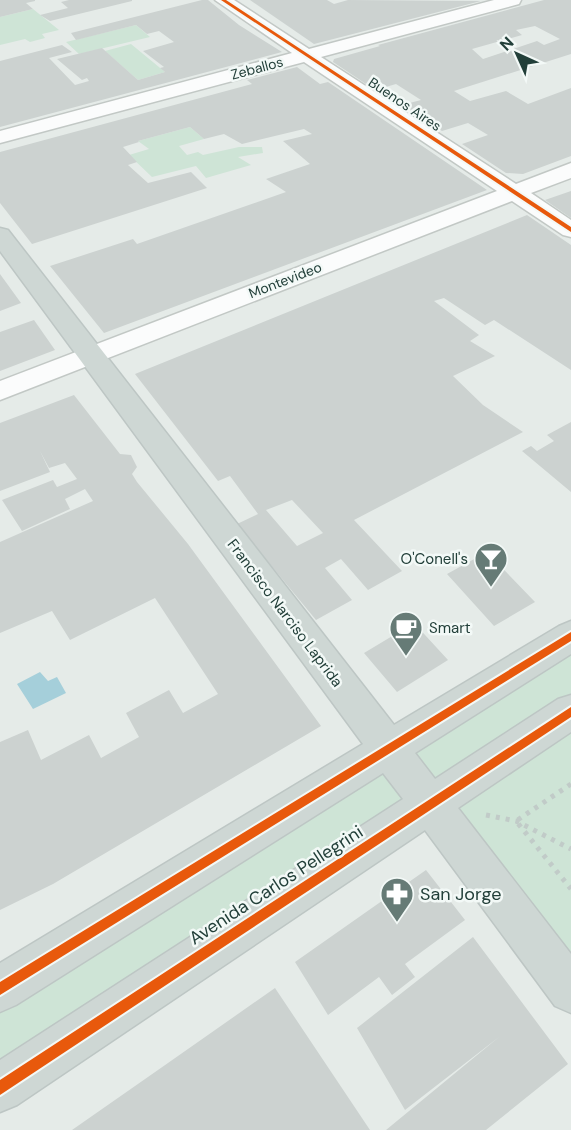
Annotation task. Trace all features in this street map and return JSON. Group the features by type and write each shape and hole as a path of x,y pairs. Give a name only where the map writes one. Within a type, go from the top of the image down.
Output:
{"main road":[{"name":"Francisco Narciso Laprida","path":"0,235 571,990"},
{"path":"0,989 571,636"},
{"name":"Avenida Carlos Pellegrini","path":"0,1088 571,711"}],"street":[{"name":"Buenos Aires","path":"224,0 571,230"},
{"name":"Zeballos","path":"0,137 513,0"},
{"name":"Montevideo","path":"0,391 571,170"}],"path":[{"path":"516,821 571,784"},
{"path":"483,815 516,821 571,849"},
{"path":"516,821 571,889"}],"green space":[{"path":"33,9 59,30 42,34 45,38 30,42 25,39 0,45 0,17"},
{"path":"136,25 150,37 79,54 66,42"},
{"path":"131,44 165,72 138,80 105,51"},
{"path":"190,127 204,139 179,146 187,155 198,152 203,155 239,147 262,147 263,153 238,157 251,165 206,178 196,166 152,177 129,155 149,149 138,141"},
{"path":"571,636 571,990 430,804 0,1088 0,989"}],"water":[{"path":"40,672 48,681 57,677 66,693 33,709 17,684"}],"building":[{"path":"0,0 35,1 26,3 33,9 0,17"},
{"path":"69,0 132,1 50,21 40,15 68,8 61,2"},
{"path":"208,0 239,25 282,52 0,127 0,61 62,45 72,52 49,58 75,85 89,81 87,78 82,80 57,59 102,48 138,80 165,72 160,68 164,67 143,51 188,38 174,42 159,31 147,34 136,25 76,40 71,33"},
{"path":"250,0 327,0 334,4 348,0 481,1 314,44"},
{"path":"544,0 571,0 571,54 454,91 470,101 506,91 528,104 571,88 571,156 523,174 506,173 462,144 488,135 468,123 442,131 402,105 421,100 396,84 375,90 333,62 334,59 380,46 378,45","holes":["535,26 560,39 544,45 537,41 483,59 472,49 522,35 516,30"]},
{"path":"297,67 320,84 328,82 487,190 104,333 50,266 133,239 137,244 286,192 266,179 310,164 283,141 312,134 304,129 242,144 224,134 204,139 190,127 138,141 123,147 137,162 128,165 148,183 191,172 207,188 32,244 0,203 0,152 252,84 247,80"},
{"path":"571,191 571,218 545,200"},
{"path":"527,215 571,245 571,370 494,320 485,325 444,298 434,301 479,335 470,341 495,356 453,376 483,405 523,432 354,520 402,571 368,590 341,559 325,568 352,600 316,620 237,524 258,514 230,476 218,481 135,374","holes":["292,500 323,533 297,546 266,510"]},
{"path":"0,274 21,303 0,311"},
{"path":"34,320 55,350 0,371 0,332"},
{"path":"74,395 120,454 131,455 137,467 132,474 137,482 188,544 321,726 53,884 0,910 0,742 28,730 41,760 89,735 101,758 139,737 126,713 169,690 183,713 218,694 155,598 70,640 52,611 0,633 0,542 93,501 85,489 65,499 70,509 22,531 2,500 53,480 57,487 77,479 65,463 49,468 40,451 50,472 0,491 0,423"},
{"path":"571,422 571,492 522,451 531,446 537,451 554,441 547,435"},
{"name":"O'Conell's","path":"487,552 535,602 494,626 447,574"},
{"name":"Smart","path":"414,623 448,660 397,692 364,653"},
{"path":"426,870 465,920 405,964 415,977 392,995 379,977 328,1015 295,962"},
{"path":"473,937 568,1064 486,1130 386,1130 499,1037 405,1110 357,1028"},
{"path":"275,988 370,1130 72,1130 168,1063"}],"cycle path":[{"path":"223,0 571,230"},
{"path":"0,989 571,636"},
{"path":"0,1088 571,711"}],"place":[{"name":"O'Conell's","path":"491,588"},
{"name":"Smart","path":"406,657"},
{"name":"San Jorge","path":"397,923"}]}
